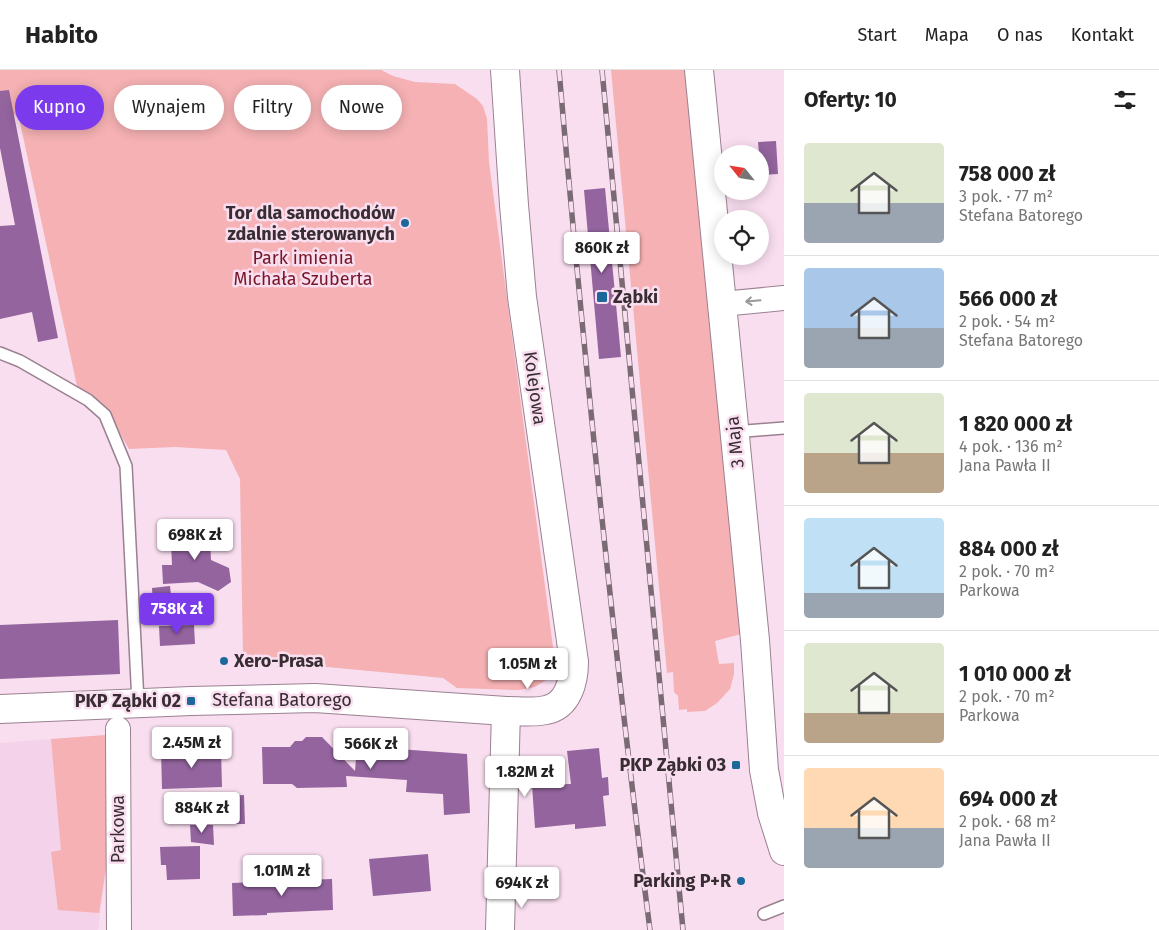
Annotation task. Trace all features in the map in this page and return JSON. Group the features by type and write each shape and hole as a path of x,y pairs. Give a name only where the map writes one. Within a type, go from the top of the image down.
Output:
{"street":[{"name":"Kolejowa","path":"505,70 522,297 574,662 571,685 561,702"},
{"name":"3 Maja","path":"699,70 754,640 764,770 772,813 784,851"},
{"path":"722,304 784,298"},
{"name":"Stefana Batorego","path":"0,708 138,702 315,698 506,711 547,710 561,702"},
{"path":"500,930 506,711"},
{"name":"Parkowa","path":"118,729 118,930"}],"lane":[{"path":"0,353 20,361 88,400 105,415 126,466 138,702"},
{"path":"734,432 784,428"},
{"path":"764,914 784,906"}],"shaded area":[{"path":"106,735 108,855 98,930 0,930 0,743"}],"green space":[{"name":"Park imienia Michała Szuberta","path":"0,70 381,70 393,76 415,82 455,84 477,99 483,106 487,119 489,162 555,662 546,680 535,687 519,690 457,688 443,678 243,659 240,479 226,450 175,447 129,449 111,418 77,386 22,130 104,130 104,85 15,85 15,115 0,104"},
{"path":"611,70 686,70 741,634 715,641 719,664 734,663 734,674 730,689 717,703 705,711 687,712 687,709 679,710 678,696 674,692 673,672 667,673"},
{"path":"106,735 108,855 99,913 58,910 51,852 61,850 51,739"}],"building":[{"path":"9,90 15,130 17,130 58,338 38,342 32,312 0,319 0,226 15,225 0,148 0,91"},
{"path":"776,141 778,174 769,174 769,145 758,145 758,142"},
{"name":"Ząbki","path":"605,188 621,357 599,359 584,190"},
{"path":"182,520 200,520 201,538 210,538 211,560 229,568 231,582 218,591 198,582 163,584 162,565 172,565 171,543 183,542"},
{"path":"170,586 172,604 153,606 152,588"},
{"path":"118,620 120,674 0,679 0,625"},
{"path":"194,625 195,644 160,646 159,626"},
{"path":"306,737 322,737 355,771 357,746 467,754 470,813 444,815 443,794 406,792 407,780 346,776 347,787 297,788 292,784 263,784 262,747 290,747 295,741 302,741"},
{"path":"221,748 222,787 162,789 161,750"},
{"path":"599,748 602,778 608,777 609,795 603,796 606,826 575,829 575,824 535,828 532,785 571,784 567,751"},
{"path":"244,795 245,824 227,824 226,796"},
{"path":"190,825 213,825 214,845 191,842"},
{"path":"200,846 200,879 167,880 166,865 161,865 160,847"},
{"path":"428,854 431,891 373,896 369,859"},
{"path":"332,879 333,910 233,916 232,883"}],"railway":[{"path":"559,70 600,500 650,930"},
{"path":"602,70 683,930"}],"place":[{"name":"Tor dla samochodów zdalnie sterowanych","path":"405,223"},
{"name":"Ząbki","path":"602,297"},
{"name":"Xero-Prasa","path":"224,661"},
{"name":"PKP Ząbki 02","path":"191,701"},
{"name":"PKP Ząbki 03","path":"736,765"},
{"name":"Parking P+R","path":"741,881"}]}
